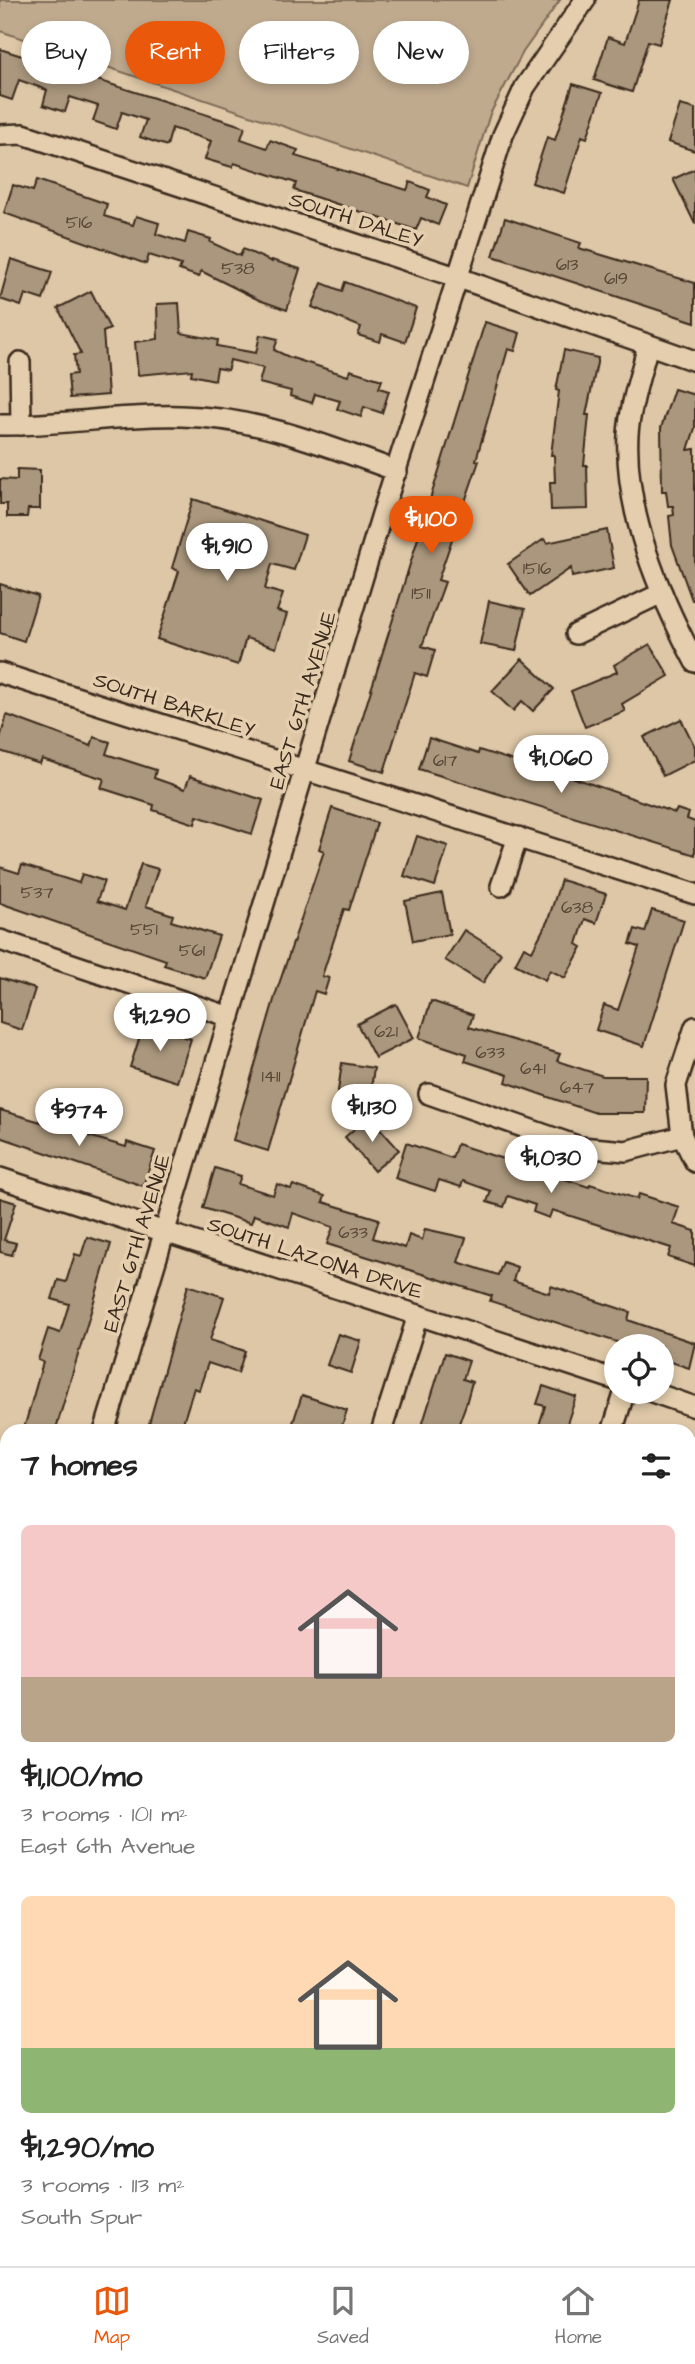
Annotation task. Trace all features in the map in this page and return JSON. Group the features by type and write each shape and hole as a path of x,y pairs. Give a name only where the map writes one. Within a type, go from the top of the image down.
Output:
{"street":[{"name":"EAST 6TH AVENUE","path":"106,1424 397,471 503,135 525,87 585,0"},
{"name":"SOUTH DALEY","path":"0,135 23,134 459,278 695,361"},
{"path":"648,345 628,433 633,503 662,593 695,662"},
{"path":"20,362 21,425"},
{"path":"0,425 110,416 184,416 249,424 303,437 397,471"},
{"path":"576,634 662,593"},
{"name":"SOUTH BARKLEY","path":"0,673 695,894"},
{"path":"501,886 518,837"},
{"path":"0,940 230,1017"},
{"path":"695,1027 676,1085 682,1136 695,1161"},
{"path":"429,1094 580,1147 626,1151 682,1136"},
{"name":"SOUTH LAZONA DRIVE","path":"0,1178 604,1376"},
{"path":"384,1424 418,1315"},
{"path":"674,1400 695,1407"},
{"path":"615,1424 621,1404"}],"shaded area":[{"path":"0,0 560,0 523,52 490,114 467,188 158,84 225,84 225,21 125,21 125,73 111,68 111,21 21,21 21,38 0,31"}],"building":[{"path":"639,0 673,0 659,44 648,41 632,92 594,80 608,37 625,43"},
{"path":"0,49 21,56 21,81 19,80 12,100 0,96"},
{"path":"30,84 110,84 245,127 241,139 267,148 270,140 298,150 295,156 407,190 410,182 430,190 427,197 446,205 438,225 421,218 416,230 294,190 296,183 234,163 232,167 205,159 211,141 172,128 167,146 140,137 146,120 122,112 116,129 93,121 98,106 70,97 65,112 43,105 47,90"},
{"path":"573,84 602,93 587,138 582,136 564,193 532,183 547,137 555,140"},
{"path":"680,105 695,109 695,151 668,142"},
{"path":"695,169 695,224 673,179"},
{"path":"37,180 107,204 104,216 133,225 136,216 159,223 156,234 185,243 188,232 211,239 210,242 240,256 243,249 272,262 300,269 287,310 259,300 201,271 199,277 179,270 181,265 149,255 146,264 4,213 13,185 33,191"},
{"path":"505,218 581,243 579,248 695,283 695,322 493,256"},
{"path":"11,259 52,272 43,300 25,294 21,306 0,299"},
{"path":"345,282 416,308 405,342 382,334 380,342 358,335 361,327 312,307 322,283 342,291"},
{"path":"91,291 110,329 103,332 108,395 70,398 68,375 76,374 74,355 81,354 58,308"},
{"path":"179,303 181,333 218,340 217,346 256,353 260,335 278,339 274,350 289,357 348,376 350,370 382,380 379,388 389,391 382,413 364,407 361,417 337,409 340,401 315,394 312,403 290,396 291,391 259,383 263,368 230,360 228,370 217,368 215,380 191,375 192,370 138,375 135,342 158,339 157,304"},
{"path":"485,322 520,333 515,351 508,349 476,460 479,461 438,580 445,582 422,646 435,650 427,677 415,673 384,772 349,761"},
{"path":"564,350 598,358 586,415 589,415 584,465 587,465 588,509 551,510 550,482 555,482 554,455 551,455 559,391 556,390"},
{"path":"674,389 695,395 695,428 688,450 695,449 695,600 692,600 672,545 669,516 674,515 673,506 668,506 666,491 662,491 661,428"},
{"path":"17,469 40,470 40,509 28,509 27,517 7,517 7,504 0,504 0,479 17,480"},
{"path":"193,499 305,535 294,570 272,564 265,589 283,594 277,611 287,614 276,648 246,638 238,665 157,639 179,571 172,568"},
{"path":"607,530 614,568 572,577 571,568 530,596 508,564 544,539 547,543"},
{"path":"0,584 38,596 24,641 0,633"},
{"path":"489,601 525,609 516,651 480,644"},
{"path":"650,644 669,676 622,704 625,711 585,727 571,691 617,672 614,665"},
{"path":"522,659 554,689 533,711 522,701 513,711 492,691"},
{"path":"7,715 91,746 94,737 110,742 106,754 156,770 154,778 185,789 190,776 263,800 252,834 197,816 195,824 153,810 154,805 101,788 104,779 42,759 40,764 0,751 0,738"},
{"path":"681,719 695,747 695,760 663,776 644,737"},
{"path":"429,738 478,754 479,750 530,766 531,763 675,813 677,809 689,813 687,819 695,822 695,855 419,769"},
{"path":"332,808 377,823 349,910 344,909 322,976 329,978 324,994 315,991 268,1151 233,1140 276,993 324,851 319,849"},
{"path":"417,836 448,846 435,886 404,876"},
{"path":"141,864 158,869 146,906 173,915 171,921 219,936 205,978 164,965 166,960 0,903 0,867 19,873 22,865 79,883 82,874 104,881 97,901 125,910"},
{"path":"561,880 606,894 596,923 585,919 577,944 582,947 565,978 550,970 545,980 515,964 524,947 532,951 548,920"},
{"path":"442,893 450,934 413,941 405,901"},
{"path":"652,910 684,920 644,1046 596,1030 604,1005 618,1010 639,947 630,944 635,929 645,932"},
{"path":"464,930 501,953 483,983 445,960"},
{"path":"0,978 35,989 22,1030 0,1023"},
{"path":"431,1001 473,1015 469,1027 560,1054 557,1061 603,1076 646,1076 645,1113 596,1113 506,1082 508,1075 465,1061 467,1054 419,1038"},
{"path":"396,1004 414,1038 375,1058 357,1024"},
{"path":"144,1024 191,1039 177,1082 130,1067"},
{"path":"342,1063 374,1068 368,1110 336,1105"},
{"path":"0,1110 126,1147 127,1142 155,1151 143,1186 0,1137"},
{"path":"369,1116 399,1150 374,1171 345,1137"},
{"path":"406,1143 452,1158 457,1144 589,1187 590,1184 637,1199 639,1194 679,1207 673,1224 695,1231 695,1266 668,1257 671,1248 552,1210 549,1218 533,1212 535,1205 508,1196 504,1207 487,1202 491,1191 463,1181 461,1187 439,1180 435,1191 395,1178"},
{"path":"215,1168 241,1176 238,1184 273,1195 277,1184 291,1189 293,1185 325,1196 323,1202 379,1219 373,1238 405,1248 409,1235 422,1240 425,1229 466,1238 458,1262 498,1275 503,1262 517,1267 513,1281 549,1293 551,1286 630,1312 628,1320 669,1334 604,1334 604,1338 490,1301 492,1296 327,1244 333,1227 293,1213 289,1227 254,1215 251,1223 203,1208"},
{"path":"0,1198 16,1203 4,1240 16,1243 12,1255 0,1252"},
{"path":"87,1237 111,1244 57,1424 25,1424 43,1362 38,1360 48,1329 60,1333 69,1304 52,1299 58,1280 66,1282 75,1254 81,1256"},
{"path":"188,1285 224,1297 210,1340 245,1351 238,1373 208,1363 199,1390 194,1388 183,1424 149,1424"},
{"path":"338,1334 361,1341 351,1373 327,1365"},
{"path":"674,1336 695,1343 689,1368 674,1363"},
{"path":"445,1353 469,1361 463,1379 472,1382 459,1424 423,1424"},
{"path":"543,1386 576,1397 567,1424 539,1424 545,1406 537,1404"},
{"path":"302,1395 347,1410 343,1424 293,1424"}]}
